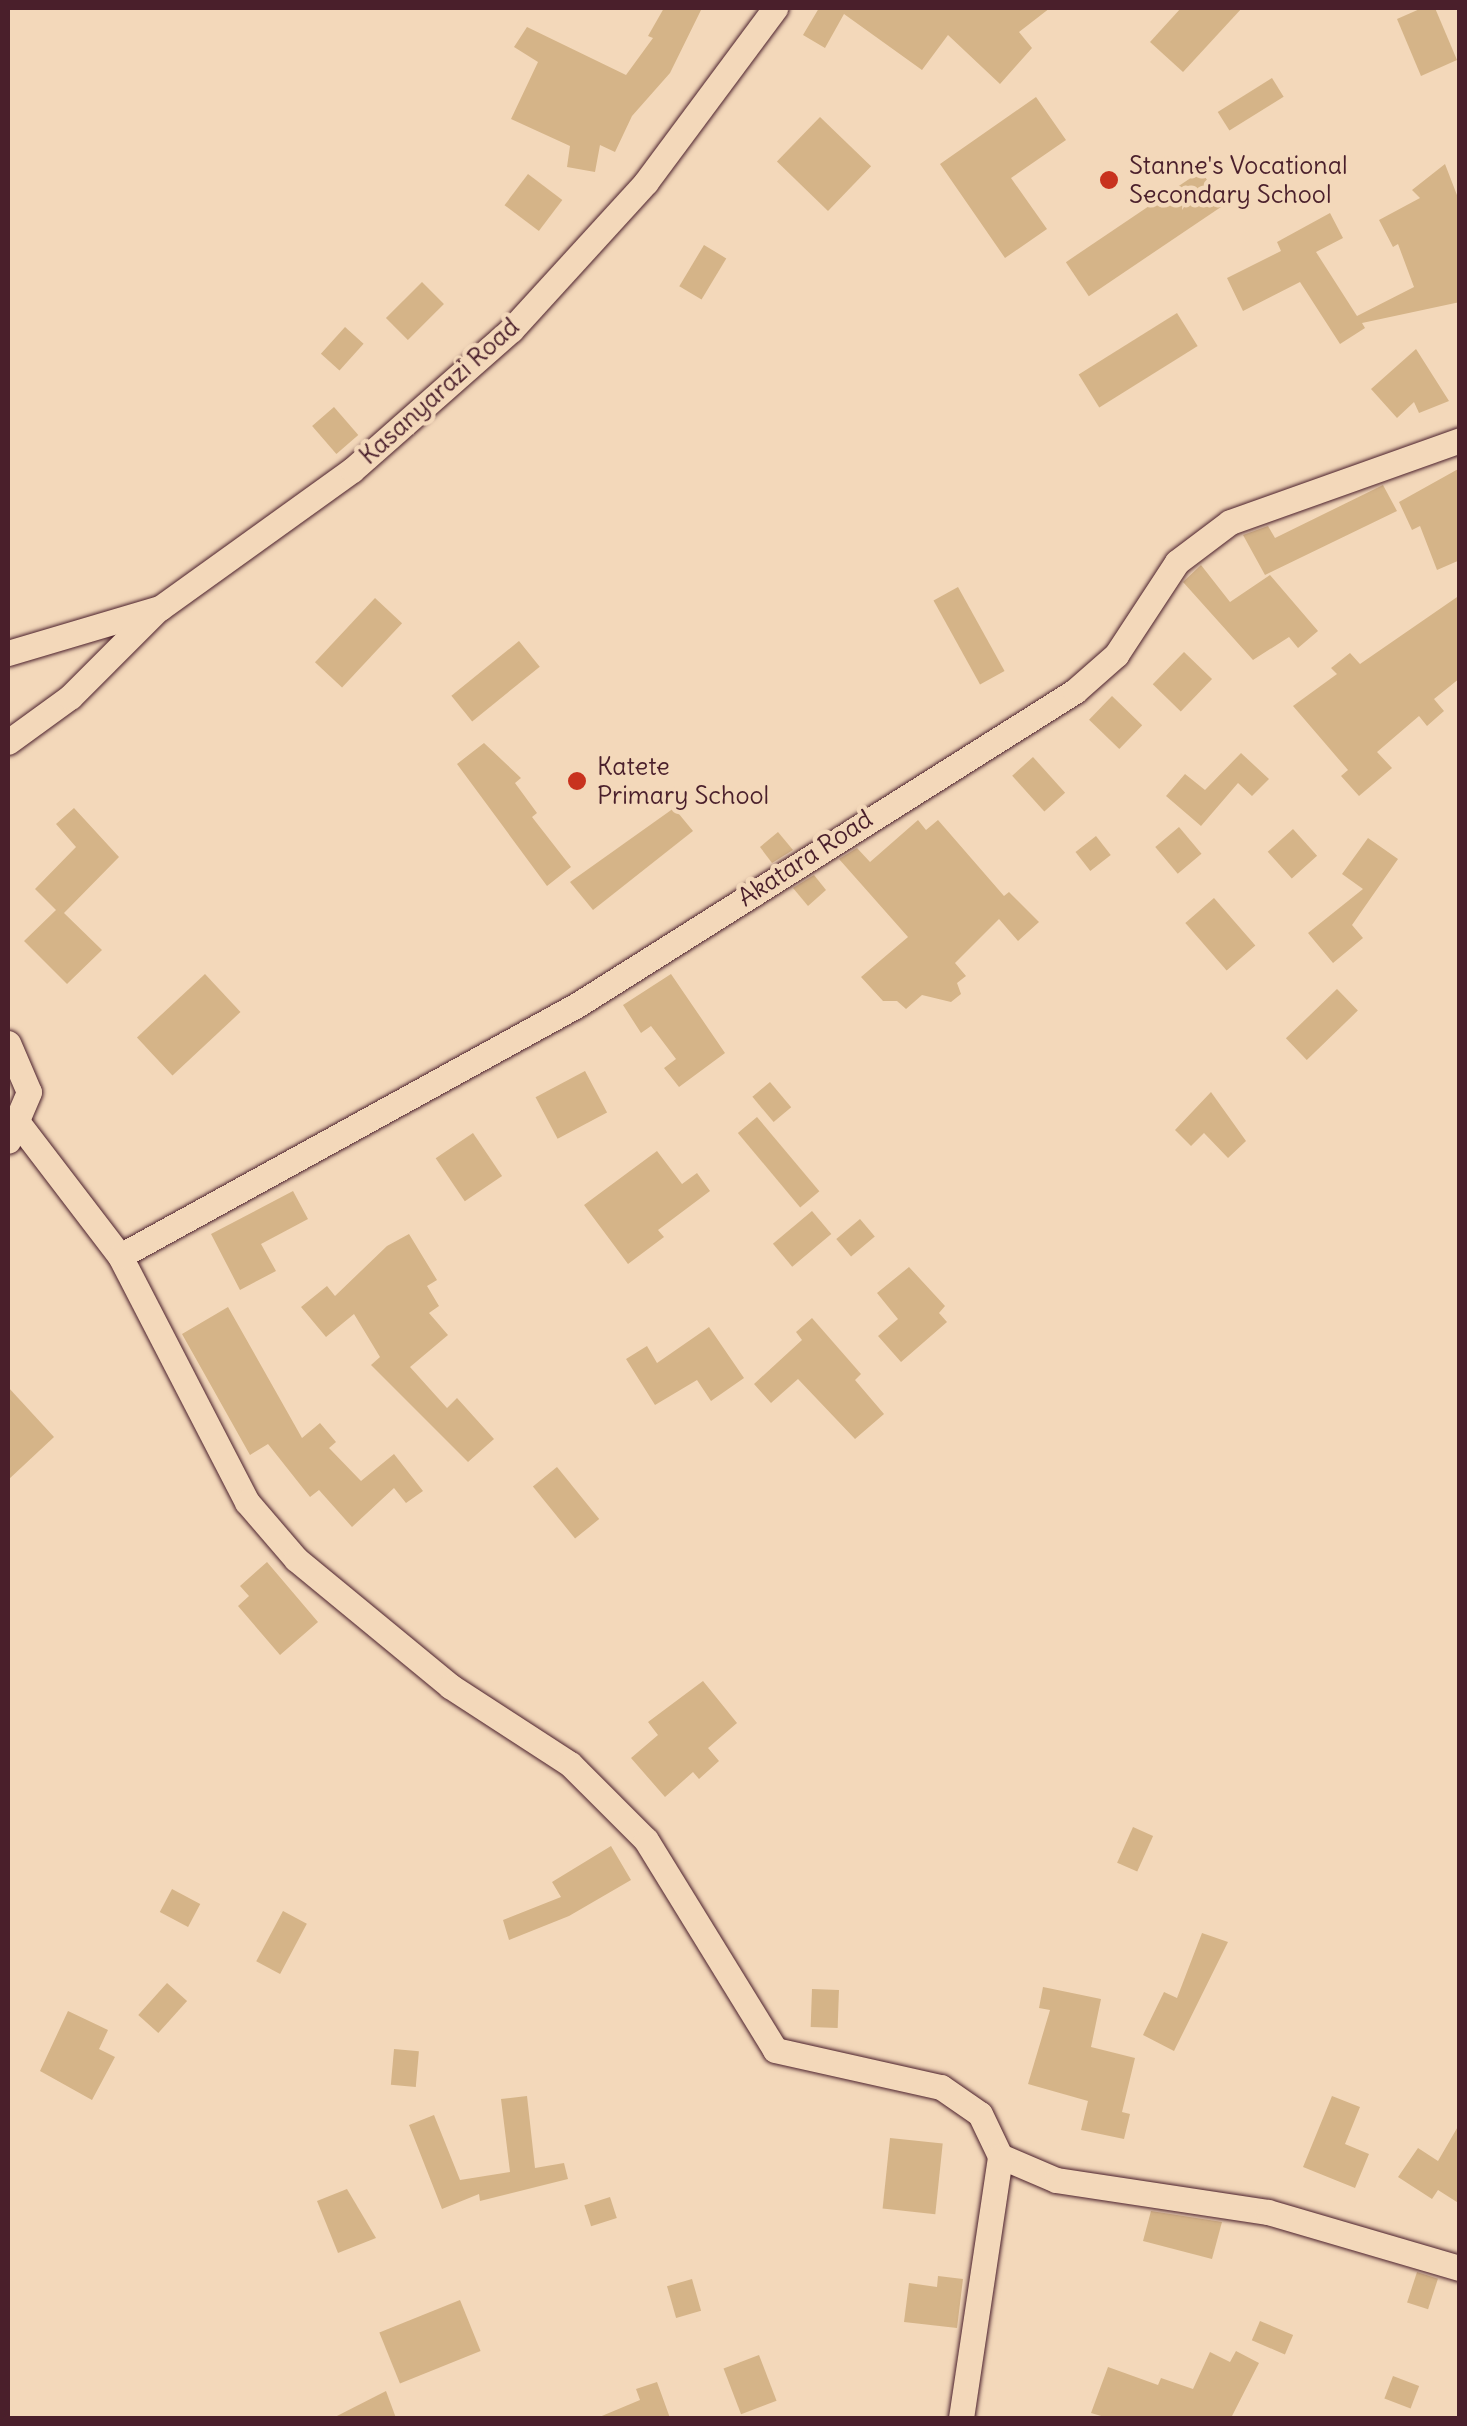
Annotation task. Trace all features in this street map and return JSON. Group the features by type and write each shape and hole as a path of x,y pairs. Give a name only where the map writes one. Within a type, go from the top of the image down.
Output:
{"street":[{"name":"Kasanyarazi Road","path":"8,653 160,608 352,470 510,330 646,182 776,8"},
{"name":"Akatara Road","path":"120,1256 577,1005 1074,692 1116,655 1177,562 1230,522 1460,440"},
{"path":"8,742 70,697 160,608"},
{"path":"8,1043 29,1092 13,1132 120,1256 247,1502 296,1560 450,1686 570,1764 646,1840 774,2050 940,2087 980,2114 1000,2156 961,2418"},
{"path":"1000,2156 1056,2180 1268,2212 1460,2268"}],"building":[{"path":"664,8 702,8 670,73 632,116 615,152 600,145 595,172 567,167 570,146 511,119 538,62 514,47 527,27 626,75 653,38 648,36"},
{"path":"819,8 1050,8 1019,32 1032,48 1000,84 948,35 922,70 844,14 825,48 803,35"},
{"path":"1181,8 1242,8 1183,72 1150,42"},
{"path":"1422,8 1435,8 1457,60 1421,76 1397,19"},
{"path":"1272,78 1284,97 1229,131 1218,112"},
{"path":"1036,97 1066,140 1011,178 1047,229 1005,258 940,164"},
{"path":"820,117 871,166 828,211 777,162"},
{"path":"1445,164 1460,203 1460,302 1362,323 1365,328 1340,344 1300,282 1243,311 1227,278 1281,251 1277,242 1330,213 1343,238 1316,252 1357,316 1414,287 1398,244 1393,247 1379,220 1420,198 1412,190"},
{"path":"1201,171 1224,205 1089,296 1066,262"},
{"path":"528,174 562,200 539,231 505,205"},
{"path":"704,245 726,258 702,300 679,286"},
{"path":"422,282 444,304 408,340 386,318"},
{"path":"1177,313 1198,346 1099,408 1079,374"},
{"path":"345,327 364,344 339,370 321,354"},
{"path":"1416,349 1449,401 1419,413 1414,402 1397,418 1371,389"},
{"path":"334,407 358,435 336,454 312,426"},
{"path":"1460,468 1460,560 1437,570 1420,526 1412,530 1399,502"},
{"path":"1383,485 1397,511 1265,575 1243,535 1268,526 1275,538"},
{"path":"1201,565 1230,602 1270,575 1318,631 1298,648 1289,637 1253,660 1183,582"},
{"path":"958,587 1005,671 980,685 934,601"},
{"path":"1460,595 1460,678 1434,699 1444,711 1427,726 1419,716 1377,752 1392,768 1359,796 1341,776 1348,770 1293,706 1337,674 1331,668 1350,653 1360,664"},
{"path":"375,598 402,623 342,688 315,662"},
{"path":"519,641 540,667 472,721 451,696"},
{"path":"1184,652 1212,679 1181,711 1153,684"},
{"path":"1112,696 1142,725 1119,749 1089,720"},
{"path":"484,743 521,778 515,783 537,813 532,817 571,867 547,886 457,764"},
{"path":"1241,753 1269,779 1252,796 1238,783 1201,826 1166,796 1185,774 1205,790"},
{"path":"1033,757 1065,793 1044,811 1012,776"},
{"path":"74,808 119,857 64,913 102,950 67,984 24,941 56,910 35,889 76,847 56,824"},
{"path":"674,808 693,831 593,910 570,882"},
{"path":"918,820 926,830 938,820 1004,896 1009,892 1039,922 1018,941 999,919 955,963 966,976 957,983 961,994 951,1002 922,995 906,1009 897,1001 883,1001 861,977 908,937 839,859 857,848 870,862"},
{"path":"1179,827 1201,854 1178,874 1155,847"},
{"path":"1293,829 1317,856 1292,879 1268,852"},
{"path":"778,832 793,850 772,863 760,847"},
{"path":"1096,836 1111,855 1090,871 1076,852"},
{"path":"1368,838 1398,859 1352,925 1363,938 1333,963 1308,933 1363,889 1342,874"},
{"path":"814,875 826,890 808,906 793,888"},
{"path":"1214,898 1255,946 1227,970 1185,923"},
{"path":"205,974 240,1012 172,1075 137,1037"},
{"path":"671,974 725,1053 679,1087 664,1068 676,1059 651,1026 641,1033 623,1005"},
{"path":"1337,989 1358,1011 1307,1060 1286,1038"},
{"path":"585,1071 607,1112 558,1139 536,1097"},
{"path":"770,1082 791,1107 774,1122 752,1097"},
{"path":"1211,1092 1246,1141 1228,1158 1204,1133 1191,1146 1175,1130"},
{"path":"757,1117 819,1191 800,1207 738,1133"},
{"path":"473,1133 502,1176 465,1201 436,1158"},
{"path":"657,1151 682,1184 697,1173 710,1191 658,1230 664,1237 628,1264 584,1205"},
{"path":"293,1191 308,1219 261,1244 276,1271 240,1290 211,1234"},
{"path":"812,1211 831,1234 792,1267 773,1244"},
{"path":"860,1219 875,1237 851,1257 836,1239"},
{"path":"409,1234 437,1280 427,1286 439,1306 429,1313 448,1335 410,1367 447,1408 457,1398 494,1439 468,1462 371,1365 380,1357 354,1314 326,1337 301,1307 327,1286 335,1296 387,1246"},
{"path":"909,1267 945,1306 939,1313 947,1322 901,1362 878,1336 898,1319 877,1293"},
{"path":"228,1307 302,1438 320,1423 336,1442 329,1448 361,1481 394,1454 423,1491 406,1503 394,1488 352,1527 319,1490 310,1497 268,1444 250,1455 182,1334"},
{"path":"812,1318 861,1374 855,1380 884,1414 855,1439 798,1379 771,1403 754,1384 802,1340 796,1332"},
{"path":"709,1327 744,1378 711,1401 697,1380 655,1405 626,1359 647,1346 657,1363"},
{"path":"8,1387 54,1437 8,1480"},
{"path":"557,1467 599,1519 575,1539 533,1487"},
{"path":"267,1562 318,1622 280,1655 238,1606 249,1596 240,1586"},
{"path":"703,1681 737,1723 708,1748 719,1761 699,1779 693,1772 665,1797 631,1758 658,1735 648,1722"},
{"path":"1133,1827 1153,1836 1137,1872 1117,1863"},
{"path":"611,1846 631,1880 569,1916 509,1940 503,1920 561,1897 552,1882"},
{"path":"172,1889 200,1904 188,1927 160,1912"},
{"path":"283,1911 307,1924 280,1974 256,1961"},
{"path":"1202,1933 1228,1942 1174,2051 1143,2035 1164,1992 1177,1998"},
{"path":"167,1983 187,2001 158,2033 138,2015"},
{"path":"1043,1987 1101,1999 1091,2047 1135,2058 1122,2112 1130,2114 1124,2139 1081,2130 1088,2101 1028,2084 1050,2010 1039,2008"},
{"path":"812,1989 839,1990 838,2028 811,2027"},
{"path":"68,2011 108,2030 99,2049 115,2057 92,2100 40,2071"},
{"path":"394,2049 419,2051 416,2087 391,2085"},
{"path":"527,2096 535,2168 564,2163 568,2179 480,2201 479,2194 442,2209 409,2125 434,2115 460,2180 510,2172 501,2099"},
{"path":"1332,2096 1360,2107 1345,2144 1369,2154 1355,2188 1303,2167"},
{"path":"1460,2123 1460,2204 1438,2190 1432,2199 1398,2177 1418,2148 1438,2161"},
{"path":"890,2138 943,2144 935,2214 883,2209"},
{"path":"347,2189 376,2238 338,2253 317,2201"},
{"path":"610,2197 617,2218 591,2226 584,2205"},
{"path":"1151,2211 1222,2222 1212,2259 1143,2241"},
{"path":"1417,2272 1438,2279 1428,2309 1407,2302"},
{"path":"938,2276 963,2279 957,2328 904,2322 909,2283 937,2287"},
{"path":"692,2279 701,2311 676,2318 667,2286"},
{"path":"460,2300 481,2351 400,2384 379,2333"},
{"path":"1260,2321 1293,2335 1285,2354 1252,2340"},
{"path":"1236,2351 1259,2363 1231,2418 1108,2418 1091,2413 1108,2367 1158,2385 1161,2378 1193,2389 1210,2352 1230,2362"},
{"path":"759,2355 777,2401 741,2414 724,2369"},
{"path":"1393,2376 1419,2386 1411,2408 1384,2398"},
{"path":"657,2382 670,2418 597,2418 640,2400 636,2389"},
{"path":"386,2391 396,2418 333,2418"}],"place":[{"name":"Stanne's Vocational Secondary School","path":"1109,180"},
{"name":"Katete Primary School","path":"577,781"}]}
